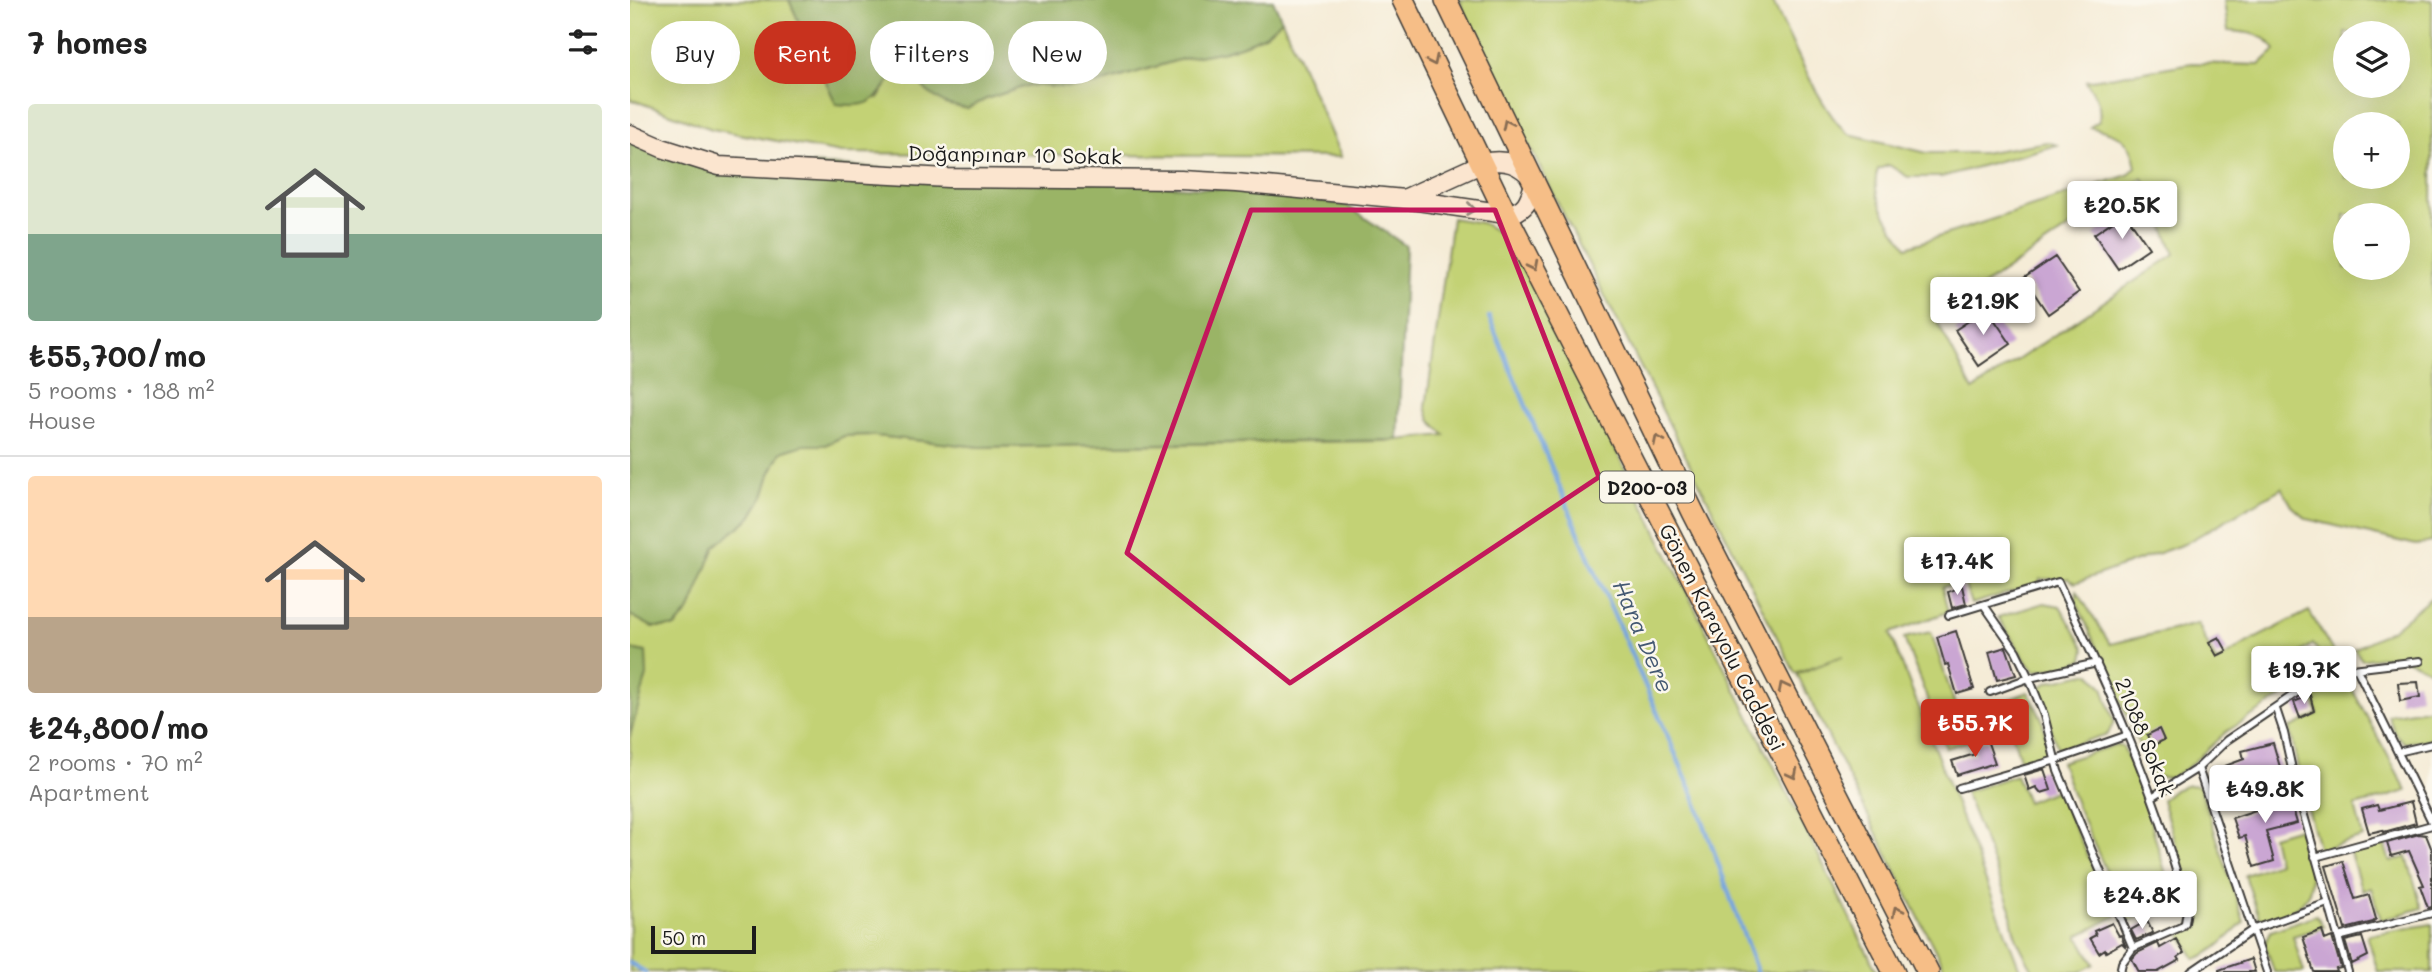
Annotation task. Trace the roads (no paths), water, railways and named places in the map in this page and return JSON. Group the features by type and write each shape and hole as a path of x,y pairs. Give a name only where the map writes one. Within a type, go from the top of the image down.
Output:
{"highway":[{"name":"Gönen Karayolu Caddesi","path":"1404,0 1506,214 1894,972"},
{"name":"Gönen Karayolu Caddesi","path":"1446,0 1693,512 1928,972"}],"street":[{"name":"Doğanpınar 10 Sokak","path":"630,134 662,148 719,166 948,177 1181,180 1404,199 1506,214"},
{"path":"1404,199 1483,163 1494,160 1510,162 1521,167 1535,181 1524,207 1516,213 1506,214"}],"lane":[{"name":"21088 Sokak","path":"1984,604 2059,582 2129,735 2152,797 2187,911 2185,923 2181,927 2133,948"},
{"path":"1949,615 1984,604 2016,651 2029,678 2044,715 2063,783 2133,948 2122,963 2120,972"},
{"path":"2152,797 2198,768 2227,740 2327,674 2420,661"},
{"path":"1990,692 2029,678 2097,663"},
{"path":"2315,857 2432,824 2357,668"},
{"path":"2276,709 2348,972"},
{"path":"1959,788 2056,760 2129,735"},
{"path":"2399,752 2432,744"},
{"path":"2198,768 2267,972"},
{"path":"2190,972 2204,968 2254,929 2328,903"},
{"path":"2338,937 2432,913"}],"waterway":[{"name":"Hara Dere","path":"1489,317 1592,565 1694,796 1757,972"},
{"name":"Hara Dere","path":"630,963 645,972"}]}
